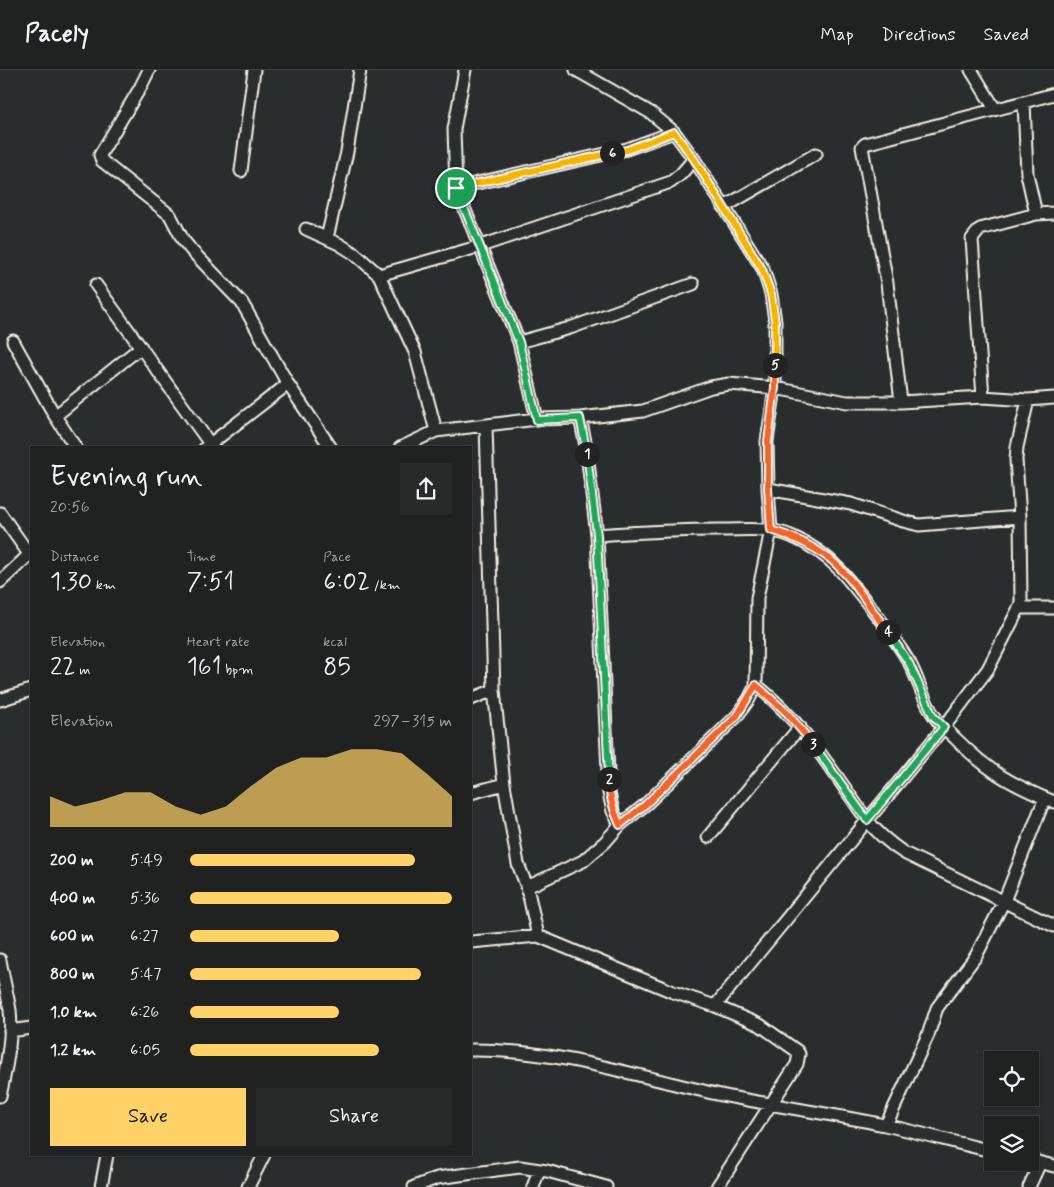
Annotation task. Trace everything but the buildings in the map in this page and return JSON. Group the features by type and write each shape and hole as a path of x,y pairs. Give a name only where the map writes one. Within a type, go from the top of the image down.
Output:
{"street":[{"path":"149,70 100,155 102,161 170,215 183,240 242,303 288,384 330,446"},
{"path":"241,172 254,70"},
{"path":"327,238 347,152 360,70"},
{"path":"465,70 454,129 456,188 519,342 537,420"},
{"path":"971,70 995,109"},
{"path":"527,887 583,861 605,842 620,825 646,804 737,716 756,685 757,598 771,530 768,489 768,441 775,388 775,321 771,294 762,269 694,159 674,132 651,113 581,71"},
{"path":"901,402 887,284 862,147 865,144 1054,94"},
{"path":"1024,102 1027,174 1036,214"},
{"path":"456,188 627,150 674,132"},
{"path":"724,207 816,154"},
{"path":"379,274 481,246 671,182 694,159"},
{"path":"983,397 972,239 980,229 1036,214 1054,214"},
{"path":"306,228 355,254 379,274 415,352 436,431"},
{"path":"519,342 570,328 693,284"},
{"path":"96,285 209,446 288,384"},
{"path":"14,341 55,416 75,446"},
{"path":"55,416 141,347"},
{"path":"404,446 436,431 643,411 712,387 729,384 775,388 847,402 901,402 983,397 1028,400 1054,398"},
{"path":"715,1006 944,727 988,669 1021,602 1020,517 1016,460 1028,400"},
{"path":"580,418 586,446 597,535 609,793 613,811 620,825"},
{"path":"486,426 494,690 504,784 518,864 527,887 538,936"},
{"path":"768,489 851,504 903,522 919,525 1020,517"},
{"path":"0,513 30,554 0,582"},
{"path":"597,535 658,531 771,530 790,536 808,545 830,559 841,571 902,652 914,672 929,709 944,727 973,757 988,769 1015,785 1050,800 1004,901 976,956 937,1008 928,1035 886,1125"},
{"path":"1019,608 1054,608"},
{"path":"756,685 772,698 800,727 878,834 904,853 1054,926"},
{"path":"0,700 30,690"},
{"path":"472,699 494,690"},
{"path":"708,837 800,727"},
{"path":"472,793 504,784"},
{"path":"472,942 538,936 673,992 715,1006 760,1025 792,1046 799,1054 797,1064 717,1187"},
{"path":"0,960 10,1012 10,1032 5,1074 0,1096"},
{"path":"10,1032 30,1028"},
{"path":"472,1050 491,1050 603,1066 720,1094 886,1125 984,1149"},
{"path":"100,1187 107,1156"},
{"path":"248,1187 264,1156"},
{"path":"1039,1163 1054,1166"},
{"path":"414,1187 437,1178 486,1173 505,1168 538,1170 606,1187"},
{"path":"533,1187 538,1170"},
{"path":"1029,1187 1033,1171"}],"route":[{"path":"674,132 694,159 762,269 771,294 775,321 775,388 768,441 768,489 771,530 790,536 830,559 852,583 902,652 914,672 929,709 944,727 867,820 800,727 772,698 756,685 737,716 646,804 620,825 613,811 609,793 597,535 586,446 580,418 537,420 519,342 456,188 627,150 674,132"}]}
